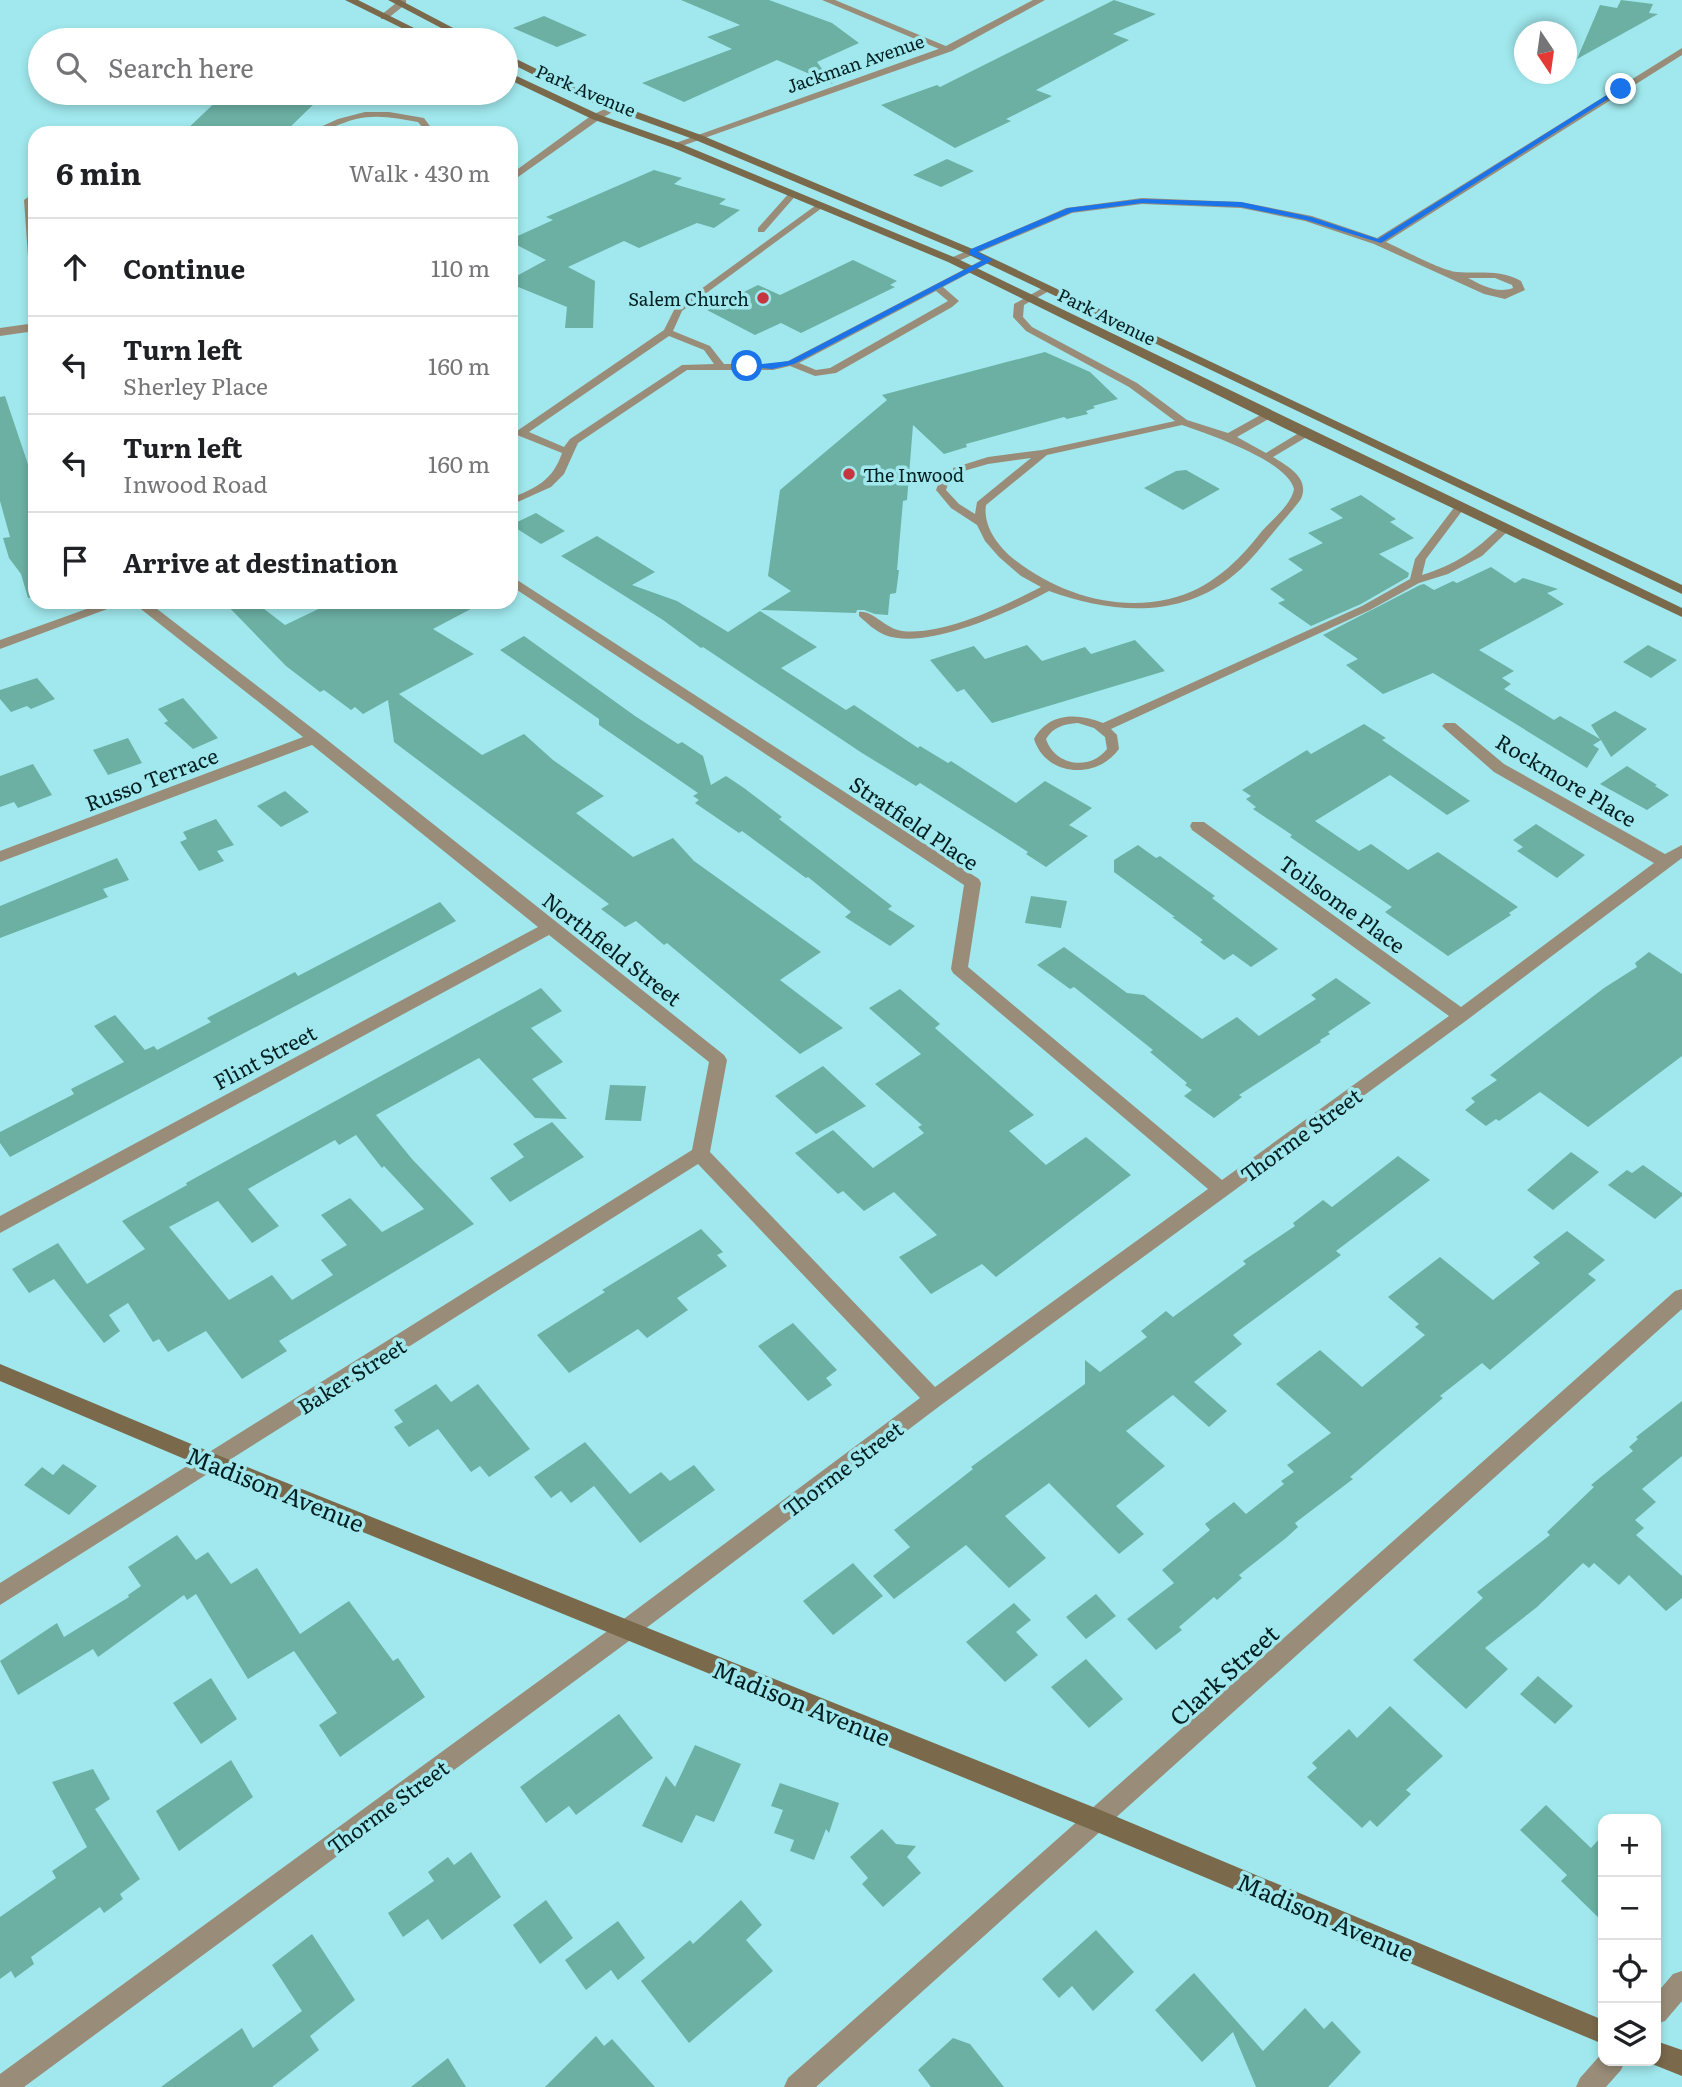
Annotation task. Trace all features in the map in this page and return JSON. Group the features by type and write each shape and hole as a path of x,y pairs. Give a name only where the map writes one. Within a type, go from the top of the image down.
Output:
{"main road":[{"path":"350,0 407,28"},
{"path":"398,1 449,28"},
{"name":"Park Avenue","path":"518,63 584,96 697,137 989,260 1682,590"},
{"name":"Park Avenue","path":"518,80 596,117 675,145 952,260 1268,415 1682,612"},
{"name":"Madison Avenue","path":"0,1372 625,1631 1098,1821 1598,2030"},
{"path":"1661,2055 1682,2063"}],"street":[{"path":"827,0 948,49"},
{"name":"Jackman Avenue","path":"675,145 948,49 1040,0"},
{"path":"384,17 398,1"},
{"path":"1378,242 1682,51"},
{"path":"518,174 596,117 615,107"},
{"path":"952,260 1070,210 1142,201 1241,205 1308,218 1378,242 1420,263 1456,276"},
{"path":"0,332 28,328"},
{"name":"Stratfield Place","path":"518,585 974,883 959,969 1223,1191"},
{"path":"0,645 100,609"},
{"name":"Northfield Street","path":"148,609 316,737 549,928 718,1059 701,1154"},
{"name":"Rockmore Place","path":"1450,726 1499,768 1674,856"},
{"name":"Russo Terrace","path":"0,857 316,737"},
{"name":"Toilsome Place","path":"1198,826 1461,1016"},
{"name":"Thorme Street","path":"3,2087 625,1631 934,1399 1461,1016 1674,856"},
{"name":"Flint Street","path":"0,1225 549,928"},
{"path":"701,1154 934,1399"},
{"name":"Baker Street","path":"0,1595 701,1154"},
{"name":"Clark Street","path":"797,2087 1682,1297"},
{"path":"1661,2006 1682,1983"},
{"path":"1589,2087 1608,2066"}],"lane":[{"path":"331,126 365,114 383,113 421,120 428,126"},
{"path":"761,230 794,193"},
{"path":"565,451 521,433 668,332 678,310 822,205"},
{"path":"518,499 543,488 556,478 564,464 565,451 574,441 685,368 772,367 791,363 989,260"},
{"path":"791,363 815,373 832,370 954,301 937,286"},
{"path":"1044,453 981,504 981,523 993,544 1007,560 1049,587 1098,604 1122,606 1170,601 1209,588 1239,564 1297,498 1298,484 1293,476 1266,457 1229,438 1183,422 1133,385 1029,329 1018,317 1019,304 1048,288"},
{"path":"668,332 707,348 720,366"},
{"path":"1229,438 1268,415"},
{"path":"957,470 970,464 1007,456 1044,453 1183,422"},
{"path":"1266,457 1306,433"},
{"path":"944,481 941,490 945,498 981,523"},
{"path":"1415,581 1421,559 1460,507"},
{"path":"1103,728 1113,740 1113,749 1108,757 1093,765 1079,767 1059,763 1048,756 1040,744 1044,731 1058,722 1078,719 1103,728 1366,608 1415,581 1444,572 1478,554 1504,528"},
{"path":"863,614 891,633 925,635 1021,602 1049,587"}],"building":[{"path":"681,0 769,0 832,23 859,43 817,62 833,84 777,60 684,102 642,83 732,49 707,37 740,25"},
{"path":"1114,0 1156,14 1113,34 1129,40 1036,90 1052,96 1006,119 1011,121 955,148 881,105 937,85 940,87"},
{"path":"1621,0 1653,4 1649,13 1658,14 1577,59 1600,5 1617,8"},
{"path":"544,16 587,35 557,47 513,28"},
{"path":"212,105 313,105 291,126 190,126"},
{"path":"947,159 974,171 941,187 913,175"},
{"path":"654,170 682,178 674,184 726,199 719,204 740,210 714,228 697,223 639,248 624,241 568,267 595,281 593,328 565,328 567,307 518,287 518,275 546,260 518,246 518,236 553,220 546,217"},
{"name":"Salem Church","path":"853,260 897,281 890,285 895,287 801,333 781,323 755,335 707,310 758,285 780,295"},
{"name":"The Inwood","path":"1045,352 1090,372 1118,399 1093,406 1095,408 1086,411 1088,414 1067,419 1064,417 966,444 967,447 944,454 913,425 907,500 903,501 896,593 890,594 888,615 864,610 857,610 856,613 761,610 791,591 768,576 780,490 887,400 882,395"},
{"path":"5,396 28,464 28,598 21,574 9,558 3,538 10,537 0,501 0,397"},
{"path":"1186,470 1220,489 1183,510 1144,488 1176,471"},
{"path":"1361,495 1396,519 1390,522 1414,538 1379,554 1409,573 1408,577 1361,604 1311,626 1278,603 1285,600 1270,589 1303,570 1288,559 1323,543 1308,533 1343,518 1330,509"},
{"path":"536,513 565,531 541,544 518,529 518,522"},
{"path":"597,536 655,572 632,585 677,601 728,632 760,611 817,647 781,668 846,710 854,705 918,748 920,746 948,763 951,761 1016,803 1045,781 1092,808 1069,825 1088,836 1046,867 1026,854 1028,852 920,783 916,786 862,753 701,648 663,620 561,556"},
{"path":"1491,567 1515,583 1523,578 1558,589 1547,593 1564,604 1479,650 1514,671 1502,678 1511,684 1504,689 1554,720 1560,716 1600,739 1591,725 1615,711 1647,729 1611,757 1601,740 1593,745 1599,749 1587,768 1433,673 1383,694 1346,665 1358,659 1323,635 1420,585 1424,584 1434,590 1453,581 1457,583"},
{"path":"231,609 264,609 285,625 318,609 471,609 433,629 474,654 399,694 482,755 524,734 553,760 604,796 576,813 633,857 673,838 694,861 821,952 780,980 843,1028 800,1054 667,943 664,945 636,921 625,927 601,909 609,904 394,742 388,700 363,714 355,707 351,710 324,690 320,692 286,666"},
{"path":"524,636 635,716 678,744 682,742 703,756 711,785 726,776 744,788 782,817 779,819 892,906 888,909 915,926 890,946 845,917 851,912 808,877 742,831 739,833 695,803 699,800 693,796 698,793 599,725 599,719 500,650"},
{"path":"1135,640 1165,671 992,723 964,689 957,692 930,660 974,646 985,659 1027,645 1042,661 1085,647 1091,654"},
{"path":"1648,645 1677,660 1651,678 1623,662"},
{"path":"37,678 55,699 31,709 27,706 11,712 0,699 0,690"},
{"path":"183,698 218,738 193,749 164,723 168,721 158,709"},
{"path":"1364,724 1386,738 1382,740 1470,801 1447,815 1390,775 1315,821 1359,851 1371,844 1408,870 1438,852 1518,907 1509,913 1511,915 1448,956 1385,912 1392,907 1253,809 1256,807 1246,799 1251,796 1242,790 1307,750 1311,754"},
{"path":"128,738 142,763 108,775 93,750"},
{"path":"33,764 52,795 18,808 14,802 0,807 0,776"},
{"path":"1627,766 1669,795 1647,810 1600,784"},
{"path":"285,791 309,812 281,827 257,806"},
{"path":"216,819 234,845 217,851 224,861 199,871 180,842 187,839 183,832"},
{"path":"1536,824 1585,855 1557,878 1517,851 1523,847 1513,840"},
{"path":"1138,845 1156,858 1160,856 1215,896 1212,898 1278,949 1251,967 1233,954 1224,960 1172,917 1175,917 1114,872 1114,860"},
{"path":"117,858 129,880 103,889 108,897 0,938 0,906"},
{"path":"1031,896 1067,901 1061,928 1025,923"},
{"path":"440,902 456,921 10,1157 0,1143 0,1132 74,1094 71,1089 124,1062 94,1026 115,1015 145,1050 154,1046 157,1050 211,1022 207,1018 295,972 298,976"},
{"path":"1064,947 1127,993 1144,995 1202,1039 1237,1017 1259,1036 1316,999 1311,995 1336,978 1371,1003 1328,1032 1330,1034 1320,1040 1321,1042 1239,1095 1242,1097 1214,1118 1184,1096 1192,1090 1150,1052 1153,1050 1074,987 1070,989 1037,965"},
{"path":"1649,952 1682,974 1682,1056 1588,1127 1540,1092 1499,1121 1496,1119 1486,1126 1465,1110 1475,1102 1471,1098 1497,1080 1490,1075 1604,988 1637,967 1635,963"},
{"path":"541,988 562,1011 531,1028 563,1062 532,1079 567,1119 535,1118 479,1058 376,1115 412,1159 474,1224 279,1341 287,1351 242,1379 206,1331 168,1352 159,1339 153,1342 128,1303 109,1315 120,1331 104,1343 54,1279 29,1293 12,1269 58,1243 87,1284 145,1249 122,1221 187,1185 186,1183","holes":["356,1135 382,1168 384,1166 424,1209 382,1232 350,1198 321,1215 347,1245 321,1260 333,1275 292,1300 272,1275 229,1300 169,1227 218,1201 252,1243 279,1226 248,1189 335,1140 339,1145"]},
{"path":"900,989 940,1024 935,1028 1034,1115 1009,1131 1046,1165 1086,1137 1131,1175 996,1277 982,1264 931,1294 899,1257 937,1235 894,1192 864,1211 843,1191 838,1194 795,1153 833,1130 873,1168 924,1133 918,1127 922,1125 875,1084 921,1054 869,1008"},
{"path":"823,1066 866,1106 816,1134 775,1096"},
{"path":"610,1085 646,1086 641,1121 605,1120"},
{"path":"552,1122 584,1157 510,1202 490,1178 524,1157 513,1144"},
{"path":"1571,1152 1599,1172 1553,1210 1527,1190"},
{"path":"1398,1156 1430,1180 1336,1251 1341,1255 1233,1335 1242,1344 1194,1382 1227,1411 1209,1427 1173,1395 1126,1431 1165,1466 1116,1506 1144,1534 1119,1554 1049,1483 1005,1516 1046,1558 1009,1588 966,1545 894,1599 873,1576 910,1547 894,1530 973,1469 971,1467 1085,1384 1085,1360 1100,1372 1147,1337 1141,1331 1166,1311 1173,1317 1246,1264 1243,1261 1295,1226 1293,1223 1323,1200 1332,1207"},
{"path":"1643,1165 1682,1193 1682,1196 1655,1219 1608,1185 1627,1170 1632,1173"},
{"path":"701,1229 723,1252 717,1255 727,1266 677,1298 688,1310 647,1338 638,1329 569,1373 537,1335 605,1292 602,1290"},
{"path":"1567,1231 1605,1260 1588,1274 1596,1280 1490,1370 1482,1363 1440,1396 1443,1398 1350,1477 1353,1479 1295,1523 1298,1527 1286,1538 1239,1575 1242,1578 1217,1600 1214,1597 1179,1627 1182,1630 1156,1650 1127,1619 1174,1583 1162,1570 1210,1530 1205,1524 1234,1502 1246,1514 1284,1484 1281,1481 1294,1472 1287,1465 1331,1433 1276,1384 1320,1350 1362,1387 1425,1335 1415,1327 1419,1324 1388,1297 1440,1257 1493,1300 1540,1263 1533,1257"},
{"path":"793,1323 837,1370 826,1378 832,1385 808,1401 758,1346"},
{"path":"436,1384 451,1402 478,1384 530,1449 489,1477 480,1466 471,1472 438,1429 409,1447 394,1427 403,1422 394,1410"},
{"path":"1682,1401 1682,1456 1642,1489 1656,1502 1635,1520 1644,1528 1636,1535 1682,1576 1682,1598 1666,1611 1629,1575 1619,1585 1594,1563 1589,1568 1583,1563 1537,1607 1485,1648 1508,1669 1466,1709 1413,1660 1483,1598 1477,1592 1550,1535 1547,1532 1594,1487 1591,1485 1633,1451 1629,1447 1638,1439 1636,1437"},
{"path":"585,1442 630,1494 661,1472 670,1481 694,1465 715,1490 640,1543 594,1486 571,1503 561,1491 551,1498 534,1477"},
{"path":"63,1464 97,1486 69,1515 24,1485 42,1467 53,1475"},
{"path":"177,1535 196,1560 208,1552 231,1584 257,1568 300,1634 349,1601 393,1661 398,1658 425,1697 340,1757 319,1725 337,1713 294,1651 248,1679 196,1594 187,1600 184,1595 98,1657 93,1649 18,1695 0,1661 57,1623 64,1637 129,1597 128,1595 141,1586 128,1567"},
{"path":"853,1563 883,1596 833,1635 803,1601"},
{"path":"1096,1594 1116,1616 1086,1639 1066,1617"},
{"path":"1014,1603 1031,1620 1016,1632 1038,1655 1005,1682 966,1642"},
{"path":"1086,1659 1123,1699 1089,1728 1051,1687"},
{"path":"1538,1676 1573,1706 1555,1724 1520,1694"},
{"path":"211,1678 237,1719 201,1744 173,1703"},
{"path":"1390,1706 1443,1756 1406,1790 1411,1794 1377,1827 1370,1820 1362,1828 1307,1777 1317,1768 1312,1763 1349,1729 1357,1738"},
{"path":"619,1714 653,1758 576,1815 569,1806 546,1823 520,1787"},
{"path":"695,1745 741,1764 714,1822 696,1815 682,1843 642,1826 666,1776 675,1787"},
{"path":"231,1760 253,1797 179,1851 156,1811"},
{"path":"93,1769 110,1799 95,1809 140,1879 120,1894 123,1899 104,1913 100,1907 31,1957 34,1964 15,1978 11,1971 0,1979 0,1917 56,1878 52,1871 87,1847 52,1782"},
{"path":"780,1783 839,1803 829,1833 826,1829 814,1860 790,1851 794,1840 774,1833 783,1810 771,1806"},
{"path":"1546,1805 1591,1848 1598,1840 1598,1917 1561,1881 1567,1875 1520,1830"},
{"path":"882,1829 896,1844 916,1846 907,1857 921,1873 883,1907 862,1884 868,1878 850,1857"},
{"path":"471,1852 501,1897 442,1940 428,1919 403,1937 388,1913 434,1881 428,1872 448,1857 454,1865"},
{"path":"546,1900 573,1938 540,1964 513,1925"},
{"path":"741,1900 762,1925 746,1940 773,1971 689,2043 641,1981 690,1940 693,1944"},
{"path":"618,1921 645,1958 618,1980 611,1970 586,1990 565,1960"},
{"path":"1096,1930 1134,1972 1093,2011 1072,1986 1059,1998 1042,1979"},
{"path":"312,1934 355,2000 310,2036 319,2050 272,2087 161,2087 242,2028 253,2048 302,2011 272,1965"},
{"path":"1194,1973 1263,2051 1305,2008 1324,2029 1332,2021 1361,2052 1328,2087 1256,2087 1233,2032 1202,2062 1155,2010"},
{"path":"596,2036 604,2046 612,2039 655,2087 545,2087"},
{"path":"953,2038 970,2044 1004,2087 931,2087 918,2070"},
{"path":"448,2058 466,2087 411,2087"}],"place":[{"name":"Salem Church","path":"763,298"},
{"name":"The Inwood","path":"849,474"}],"route":[{"path":"747,366 772,367 791,363 989,260 971,252 1070,210 1142,201 1241,205 1308,218 1378,242 1621,89"}]}
